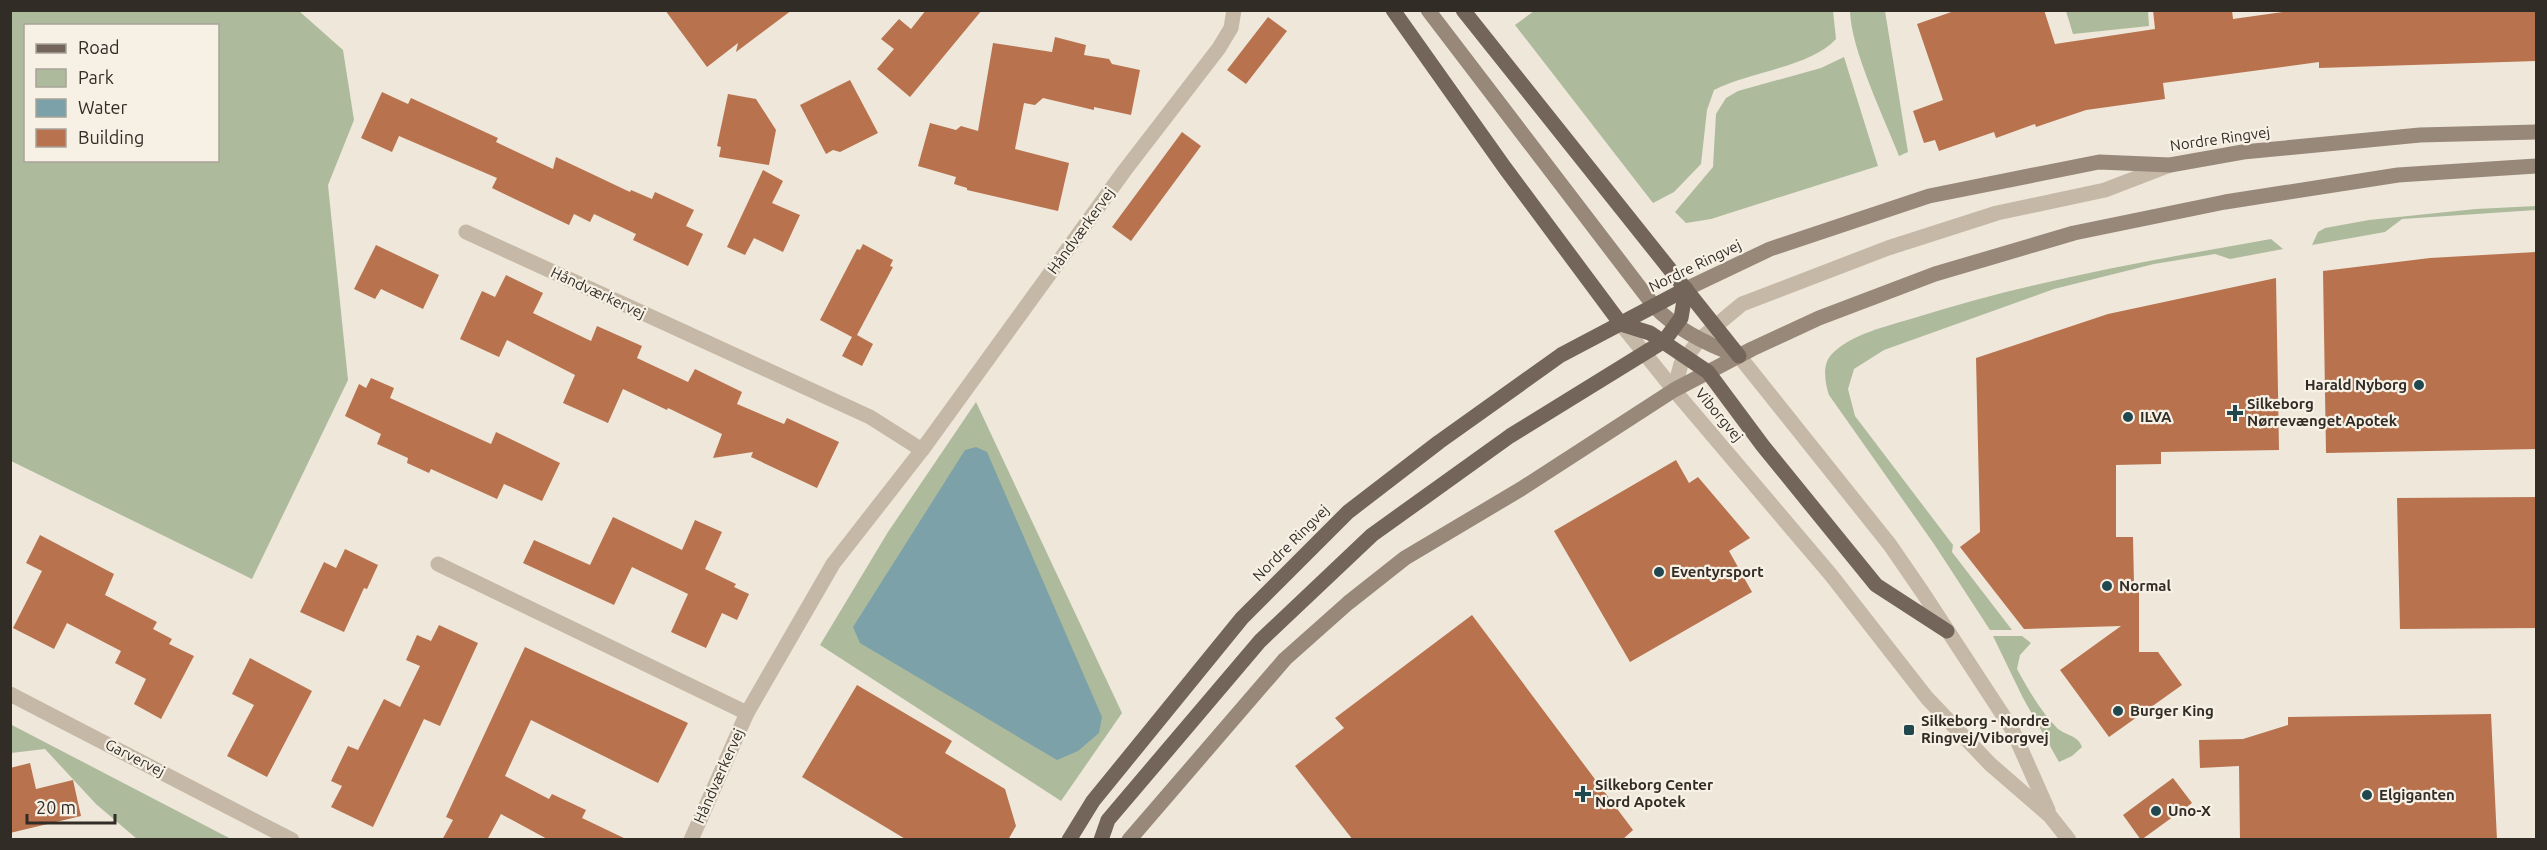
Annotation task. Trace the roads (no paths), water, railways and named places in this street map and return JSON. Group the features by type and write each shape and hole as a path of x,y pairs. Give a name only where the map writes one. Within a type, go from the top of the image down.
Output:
{"main road":[{"name":"Viborgvej","path":"1393,10 1505,168 1621,324"},
{"path":"1428,10 1654,306 1665,317 1700,339 1739,356"},
{"name":"Viborgvej","path":"1463,10 1739,356"},
{"name":"Nordre Ringvej","path":"1069,840 1093,801 1242,618 1348,512 1439,442 1561,356 1686,289 1770,249 1929,196 2099,162 2170,165 2243,152 2420,135 2536,132"},
{"path":"1129,840 1285,659 1348,603 1405,558 1521,489 1674,390 1739,356 1819,318 1925,278 2074,233 2225,202 2398,175 2536,166"},
{"path":"1101,840 1108,820 1260,641 1372,535 1510,436 1664,341 1677,325 1685,304 1686,289"},
{"path":"1621,324 1637,327 1664,341 1708,372 1763,446 1876,585 1947,630"}],"street":[{"name":"Håndværkervej","path":"691,840 747,713 833,564 922,450 1125,170 1219,48 1231,28 1234,10"},
{"path":"1674,390 1681,364 1700,339 1742,304 1888,248 1997,213 2105,190 2170,165"},
{"name":"Håndværkervej","path":"466,232 870,417 922,450"},
{"name":"Viborgvej","path":"1621,324 1831,575 1927,698 1990,764 2050,816 2069,840"},
{"name":"Viborgvej","path":"1739,356 1890,545 2012,729 2050,816"},
{"name":"Håndværkervej","path":"438,564 747,713"},
{"name":"Garvervej","path":"10,694 292,840"}],"water":[{"path":"976,447 987,452 1102,717 1099,733 1078,751 1057,760 860,643 853,627 965,450"}],"place":[{"name":"Harald Nyborg","path":"2419,385"},
{"name":"Silkeborg Nørrevænget Apotek","path":"2235,413"},
{"name":"ILVA","path":"2128,417"},
{"name":"Eventyrsport","path":"1659,572"},
{"name":"Normal","path":"2107,586"},
{"name":"Burger King","path":"2118,711"},
{"name":"Silkeborg - Nordre Ringvej/Viborgvej","path":"1909,730"},
{"name":"Silkeborg Center Nord Apotek","path":"1583,794"},
{"name":"Elgiganten","path":"2367,795"},
{"name":"Uno-X","path":"2156,811"}]}
